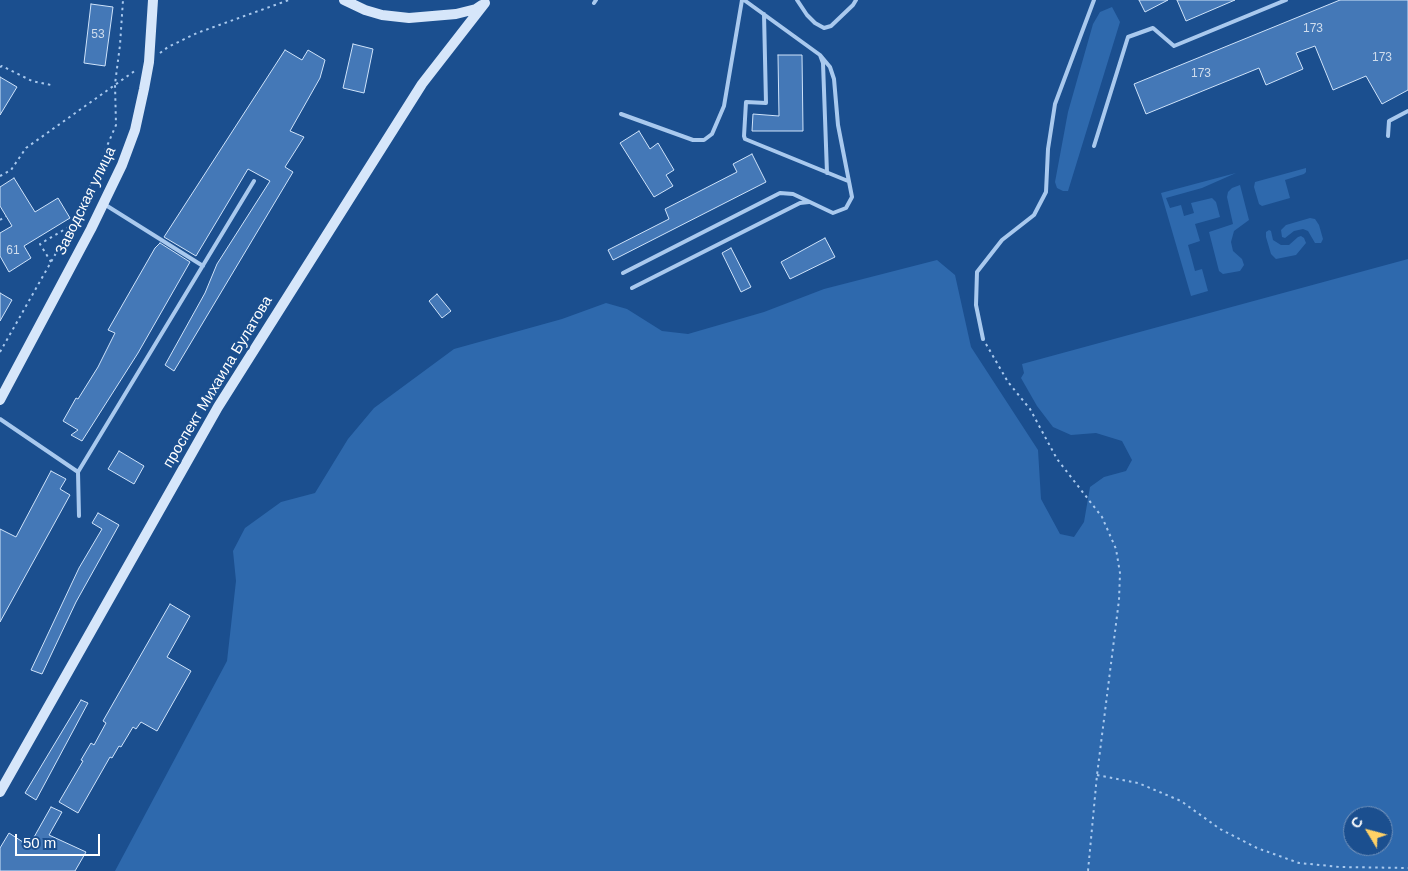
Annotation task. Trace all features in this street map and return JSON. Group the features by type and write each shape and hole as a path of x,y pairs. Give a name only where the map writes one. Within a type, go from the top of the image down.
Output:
{"street":[{"name":"Заводская улица","path":"0,400 104,204 122,165 135,130 149,62 153,0"},
{"path":"344,0 365,10 382,15 409,18 456,14 476,9 487,1"},
{"name":"проспект Михаила Булатова","path":"0,792 218,407 422,84 487,1"}],"lane":[{"path":"621,114 693,140 704,140 712,134 724,106 743,0 820,55 830,68 834,79 838,125 852,197 846,208 833,213 793,194 780,193 623,273"},
{"path":"797,0 815,24 824,28 831,26 856,0"},
{"path":"983,339 976,305 977,272 1002,240 1034,215 1046,192 1048,149 1055,104 1094,0"},
{"path":"1094,146 1128,37 1153,28 1174,46 1286,0"},
{"path":"764,14 766,103 746,102 744,136 747,140 848,181"},
{"path":"820,55 827,173"},
{"path":"1388,136 1389,121 1408,111"},
{"path":"79,516 78,472 254,181"},
{"path":"632,288 800,203 810,202"},
{"path":"104,204 203,266"},
{"path":"0,418 78,472"}],"path":[{"path":"0,352 73,224 116,125 115,84 123,0"},
{"path":"0,176 11,170 26,148 168,48 197,32 289,0"},
{"path":"0,67 2,66 32,81 51,85"},
{"path":"0,220 6,216"},
{"path":"51,262 40,244 73,224"},
{"path":"983,339 1008,382 1030,409 1057,458 1102,517 1116,549 1120,573 1119,600 1097,775 1088,871"},
{"path":"1097,775 1138,783 1181,801 1220,829 1257,848 1299,863 1408,868"}],"shaded area":[{"path":"1112,7 1120,22 1068,191 1063,191 1057,188 1055,182 1068,112 1093,24 1100,12"},
{"path":"1306,168 1304,174 1285,180 1290,198 1262,206 1259,204 1254,187 1255,182"},
{"path":"1236,173 1202,188 1166,198 1170,208 1181,205 1184,216 1194,213 1191,203 1212,198 1216,202 1220,217 1195,224 1200,241 1188,245 1195,271 1202,269 1208,291 1191,296 1161,193"},
{"path":"1240,185 1249,220 1234,231 1231,242 1233,251 1242,259 1244,265 1240,271 1223,274 1219,271 1209,232 1233,224 1227,197 1228,192 1232,188"},
{"path":"1310,218 1315,219 1319,225 1323,239 1321,243 1315,243 1308,231 1303,229 1294,231 1285,238 1282,237 1281,230 1286,225"},
{"path":"1269,230 1273,240 1281,245 1289,245 1301,236 1306,243 1296,255 1276,259 1271,254 1266,237 1266,232"},
{"path":"1408,259 1408,871 115,871 227,661 236,581 233,551 245,528 281,502 315,493 348,439 374,408 454,349 562,319 606,303 627,309 662,331 688,334 764,312 824,289 937,260 955,275 971,347 1038,450 1041,499 1060,534 1074,537 1084,522 1090,487 1104,477 1126,471 1132,460 1122,441 1096,433 1071,435 1053,427 1037,406 1021,378 1024,373 1022,364"}],"building":[{"path":"1139,0 1168,0 1145,12"},
{"path":"1177,0 1235,0 1186,21"},
{"path":"1340,0 1408,0 1408,90 1382,104 1366,76 1333,90 1315,46 1296,53 1303,69 1266,85 1259,68 1146,114 1134,84"},
{"path":"91,4 113,7 105,66 84,63"},
{"path":"353,44 373,49 364,93 343,88"},
{"path":"285,50 302,60 308,50 325,60 320,78 290,131 304,137 285,167 293,172 174,371 165,365 205,293 217,264 270,181 248,169 196,256 164,237"},
{"path":"778,55 802,55 803,131 752,131 753,114 779,116"},
{"path":"0,77 17,87 0,115"},
{"path":"639,131 650,149 658,143 674,170 666,175 673,186 654,197 620,143"},
{"path":"752,154 766,182 613,260 608,250 669,219 665,209 737,172 733,164"},
{"path":"14,178 35,212 58,198 70,218 24,246 31,258 9,272 0,256 0,233 12,226 0,206 0,187"},
{"path":"825,238 835,257 790,279 781,262"},
{"path":"160,243 190,262 138,353 82,441 71,435 78,430 63,421 76,398 78,399 98,367 115,333 108,330 155,248"},
{"path":"731,248 751,287 741,292 722,253"},
{"path":"0,293 12,300 0,321"},
{"path":"437,294 451,311 442,318 429,301"},
{"path":"119,451 144,466 134,484 108,469"},
{"path":"51,471 66,479 60,489 70,495 0,622 0,529 16,537"},
{"path":"98,513 119,525 76,602 42,674 31,670 79,568 102,529 92,523"},
{"path":"170,604 190,616 167,657 191,671 157,731 141,722 136,729 133,727 121,747 119,746 112,758 110,757 78,813 59,802 83,761 81,760 91,743 94,745 106,723 103,721"},
{"path":"81,700 88,703 36,800 25,793"},
{"path":"51,807 62,812 49,835 86,852 75,871 0,871 0,848 9,833 29,846"}]}
